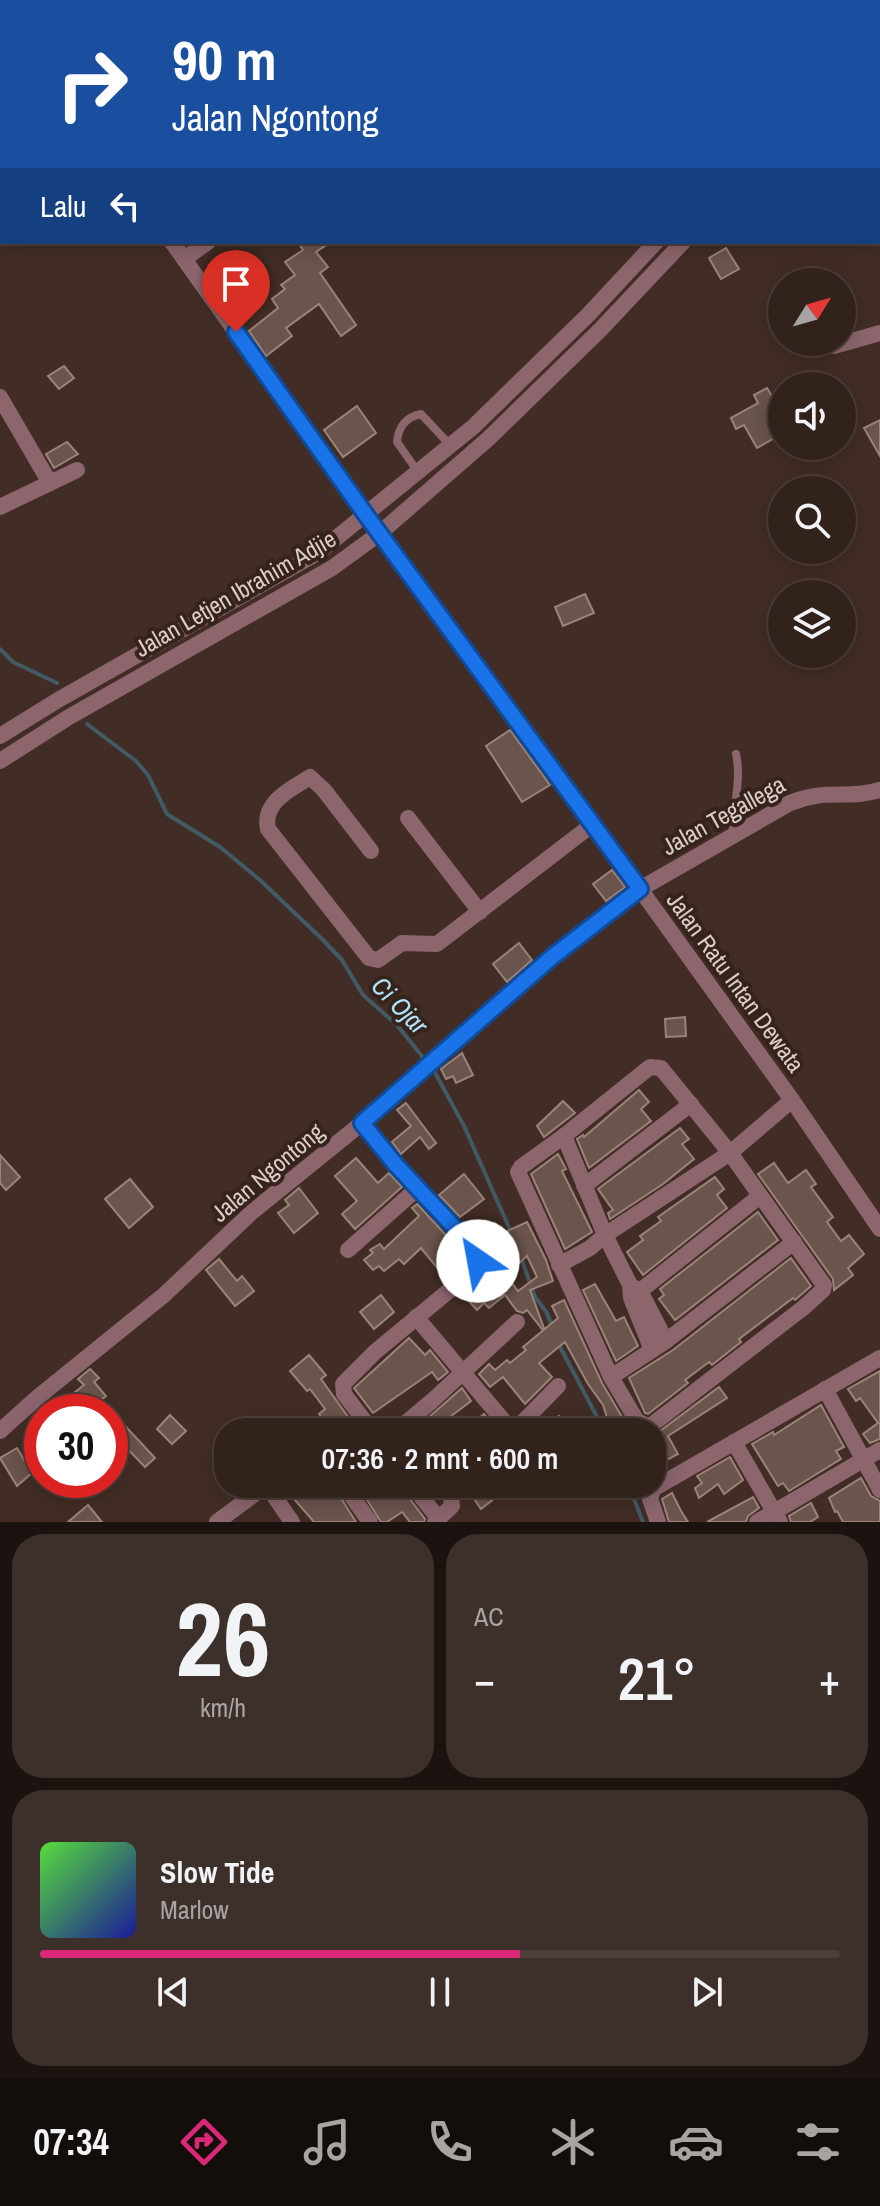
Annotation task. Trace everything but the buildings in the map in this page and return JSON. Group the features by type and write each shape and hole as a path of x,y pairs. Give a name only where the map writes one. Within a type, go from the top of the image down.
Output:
{"street":[{"name":"Jalan Ratu Intan Dewata","path":"173,244 366,515 792,1100 880,1229"},
{"path":"184,259 205,244"},
{"name":"Jalan Letjen Ibrahim Adjie","path":"0,736 319,552 451,446 588,315 654,244"},
{"name":"Jalan Letjen Ibrahim Adjie","path":"0,761 83,709 332,568 380,533 488,439 600,330 681,244"},
{"path":"588,315 600,330"},
{"path":"856,340 880,333"},
{"path":"0,397 50,483"},
{"path":"0,507 77,470"},
{"path":"371,851 324,790 310,777 274,801 269,811 266,821 268,829 369,958 378,960 402,943 437,944 593,824"},
{"name":"Jalan Tegallega","path":"640,889 810,794 863,795 880,790"},
{"path":"408,818 480,912"},
{"name":"Jalan Ngontong","path":"1,1426 164,1295 252,1212 362,1123 552,957 640,889"},
{"path":"650,1067 661,1068 691,1104 823,1282 823,1290 646,1427 637,1421 611,1377 518,1172 650,1067"},
{"path":"559,1265 590,1248 730,1153 792,1100"},
{"path":"584,1186 691,1104"},
{"path":"362,1123 478,1257 469,1274 416,1317 343,1384 344,1394 362,1418"},
{"path":"564,1136 605,1235 635,1288 659,1346"},
{"path":"348,1250 419,1187"},
{"path":"635,1288 760,1196"},
{"path":"611,1377 659,1346 794,1242"},
{"path":"416,1317 501,1418"},
{"path":"411,1418 517,1322"},
{"path":"658,1522 650,1499 653,1489 880,1358"},
{"path":"527,1418 558,1386"},
{"path":"825,1389 880,1490"},
{"path":"734,1442 777,1517"},
{"path":"757,1522 777,1517 880,1450"},
{"path":"217,1522 264,1487 270,1490 292,1522"},
{"path":"353,1498 370,1522"},
{"path":"421,1498 437,1520 452,1506 451,1498"}],"lane":[{"path":"418,472 397,442 405,421 421,414 451,446"},
{"path":"733,837 732,816 740,770 736,754"}],"waterway":[{"name":"Ci Ojar","path":"0,649 13,662 57,683"},
{"name":"Ci Ojar","path":"87,724 136,761 148,775 167,814 220,847 322,939 342,960 363,995 396,1024 426,1061"},
{"name":"Ci Ojar","path":"432,1067 464,1126 511,1232"},
{"name":"Ci Ojar","path":"520,1255 535,1297 547,1313 552,1327"},
{"name":"Ci Ojar","path":"558,1343 598,1418"},
{"name":"Ci Ojar","path":"634,1498 643,1522"}],"route":[{"path":"236,332 640,889 552,957 362,1123 396,1165 468,1242 477,1253 478,1261"}]}
